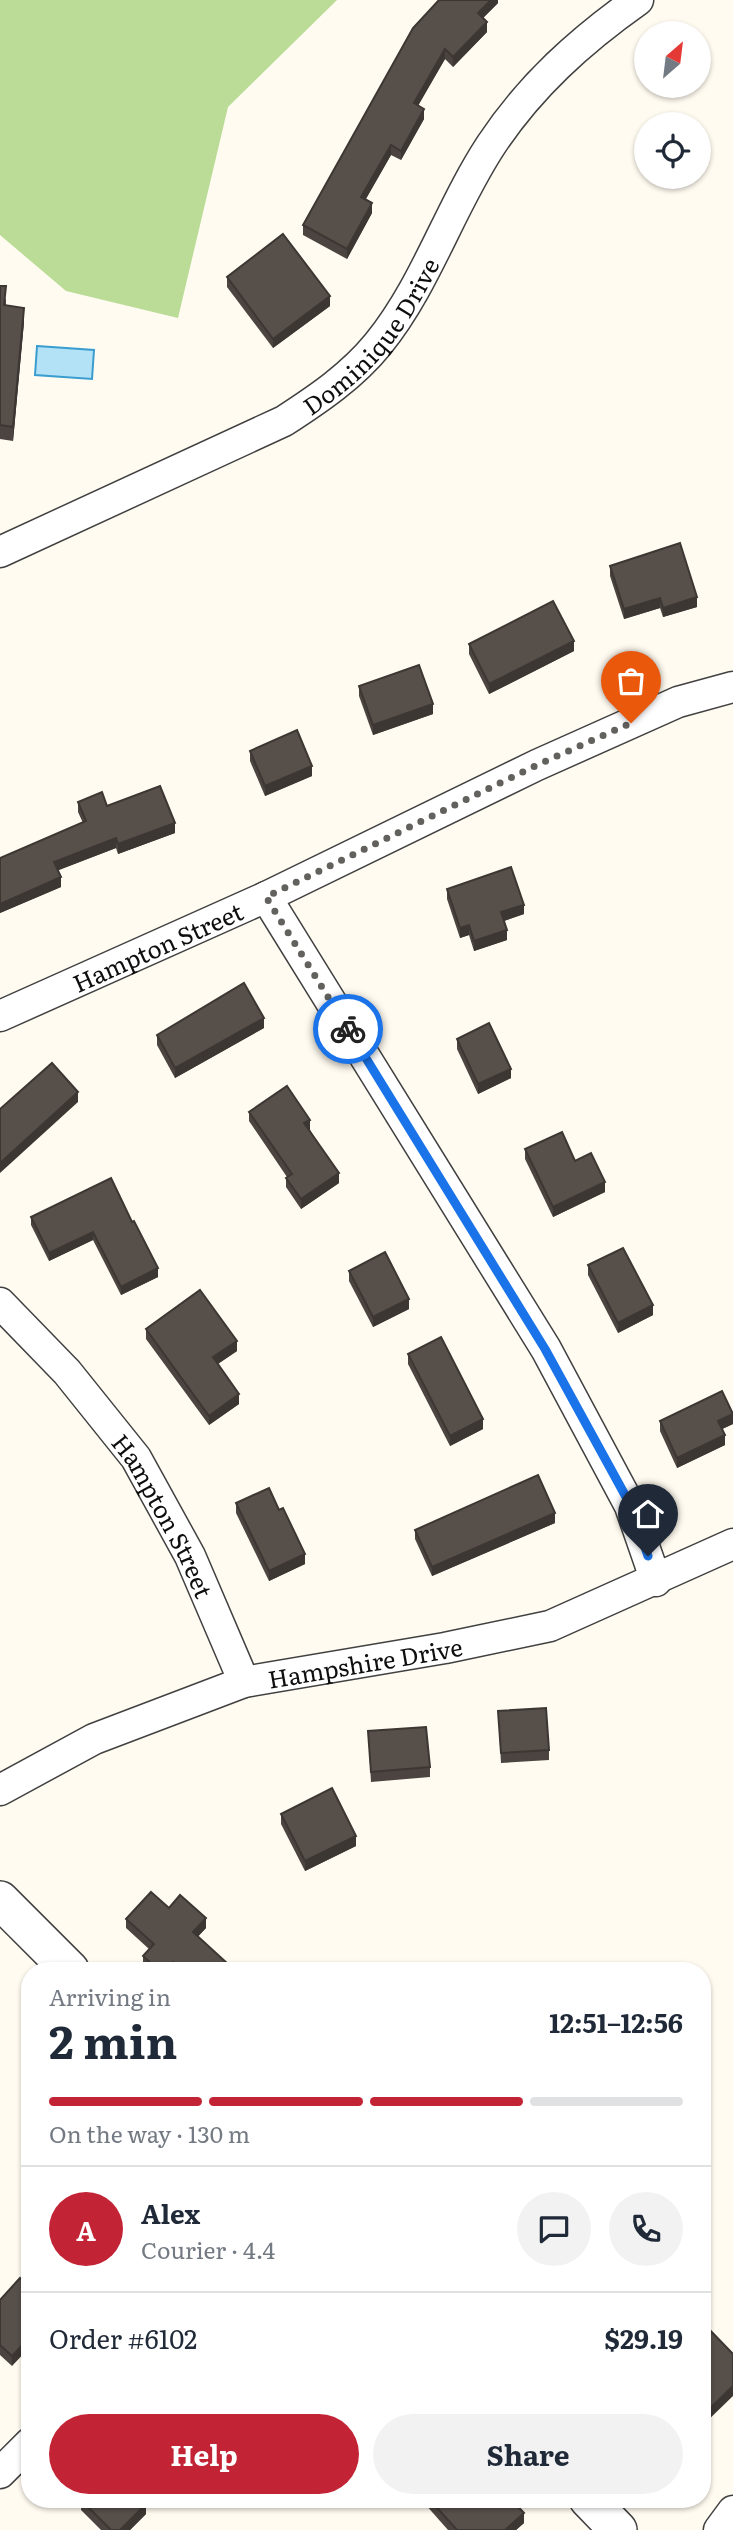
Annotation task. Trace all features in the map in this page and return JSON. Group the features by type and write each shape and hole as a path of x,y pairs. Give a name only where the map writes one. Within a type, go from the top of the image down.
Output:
{"street":[{"name":"Dominique Drive","path":"0,552 284,421 318,399 351,372 378,344 400,312 464,191 522,102 558,64 603,25 638,0"},
{"name":"Hampton Street","path":"0,1016 266,897 548,759 678,702 733,687"},
{"path":"266,897 545,1349 631,1506 656,1581"},
{"name":"Hampton Street","path":"0,1303 67,1372 136,1458 190,1556 244,1682"},
{"name":"Hampshire Drive","path":"0,1790 94,1738 244,1682 444,1648 550,1626 656,1581 733,1544"},
{"path":"0,1900 62,1962"},
{"path":"0,2473 21,2452"},
{"path":"597,2508 618,2530"},
{"path":"719,2530 733,2511"}],"green space":[{"path":"0,0 337,0 228,107 178,318 66,291 0,235"}],"water":[{"path":"37,346 94,350 92,379 35,375"}],"building":[{"path":"439,0 491,0 478,13 487,22 453,57 445,49 414,103 424,109 401,151 391,145 361,197 372,203 347,249 303,225 413,28"},
{"path":"283,234 330,296 273,339 227,277"},
{"path":"0,286 6,286 4,305 24,308 13,427 0,425"},
{"path":"680,543 697,597 663,608 660,598 624,609 610,566"},
{"path":"553,601 574,641 489,684 469,644"},
{"path":"419,665 433,704 373,725 359,686"},
{"path":"297,730 312,766 265,786 250,751"},
{"path":"160,786 175,823 118,844 116,838 54,862 61,877 0,904 0,858 86,821 78,802 102,792 107,806"},
{"path":"511,867 524,905 501,912 507,930 474,941 469,925 460,928 447,889"},
{"path":"244,983 264,1018 175,1068 157,1035"},
{"path":"489,1023 511,1069 478,1084 457,1039"},
{"path":"52,1063 78,1092 0,1163 0,1109"},
{"path":"287,1086 310,1120 304,1123 339,1173 301,1199 286,1178 292,1174 249,1112"},
{"path":"562,1132 575,1161 591,1153 605,1182 553,1207 525,1149"},
{"path":"111,1178 158,1268 121,1287 93,1232 49,1253 31,1217"},
{"path":"623,1248 653,1305 618,1323 588,1265"},
{"path":"385,1252 409,1299 373,1317 349,1271"},
{"path":"200,1290 237,1341 213,1357 239,1394 209,1416 146,1329"},
{"path":"441,1337 483,1419 450,1436 408,1354"},
{"path":"722,1391 733,1414 718,1421 725,1435 677,1458 660,1421"},
{"path":"538,1475 555,1513 432,1567 415,1530"},
{"path":"269,1488 279,1510 283,1508 305,1554 269,1571 236,1503"},
{"path":"546,1708 549,1750 501,1753 498,1711"},
{"path":"426,1727 430,1767 371,1772 368,1731"},
{"path":"332,1788 356,1836 305,1861 281,1814"},
{"path":"151,1892 169,1908 180,1895 206,1918 193,1932 226,1962 149,1962 143,1956 154,1944 126,1919"},
{"path":"21,2279 21,2346 12,2356 0,2345 0,2300"},
{"path":"711,2331 733,2354 733,2386 711,2407"},
{"path":"89,2508 142,2508 120,2530 111,2530"},
{"path":"437,2508 519,2508 524,2513 505,2530 457,2530"}],"way so far":[{"path":"348,1029 266,897 537,765 631,723"}],"route":[{"path":"348,1029 545,1349 631,1506 648,1556"}]}
